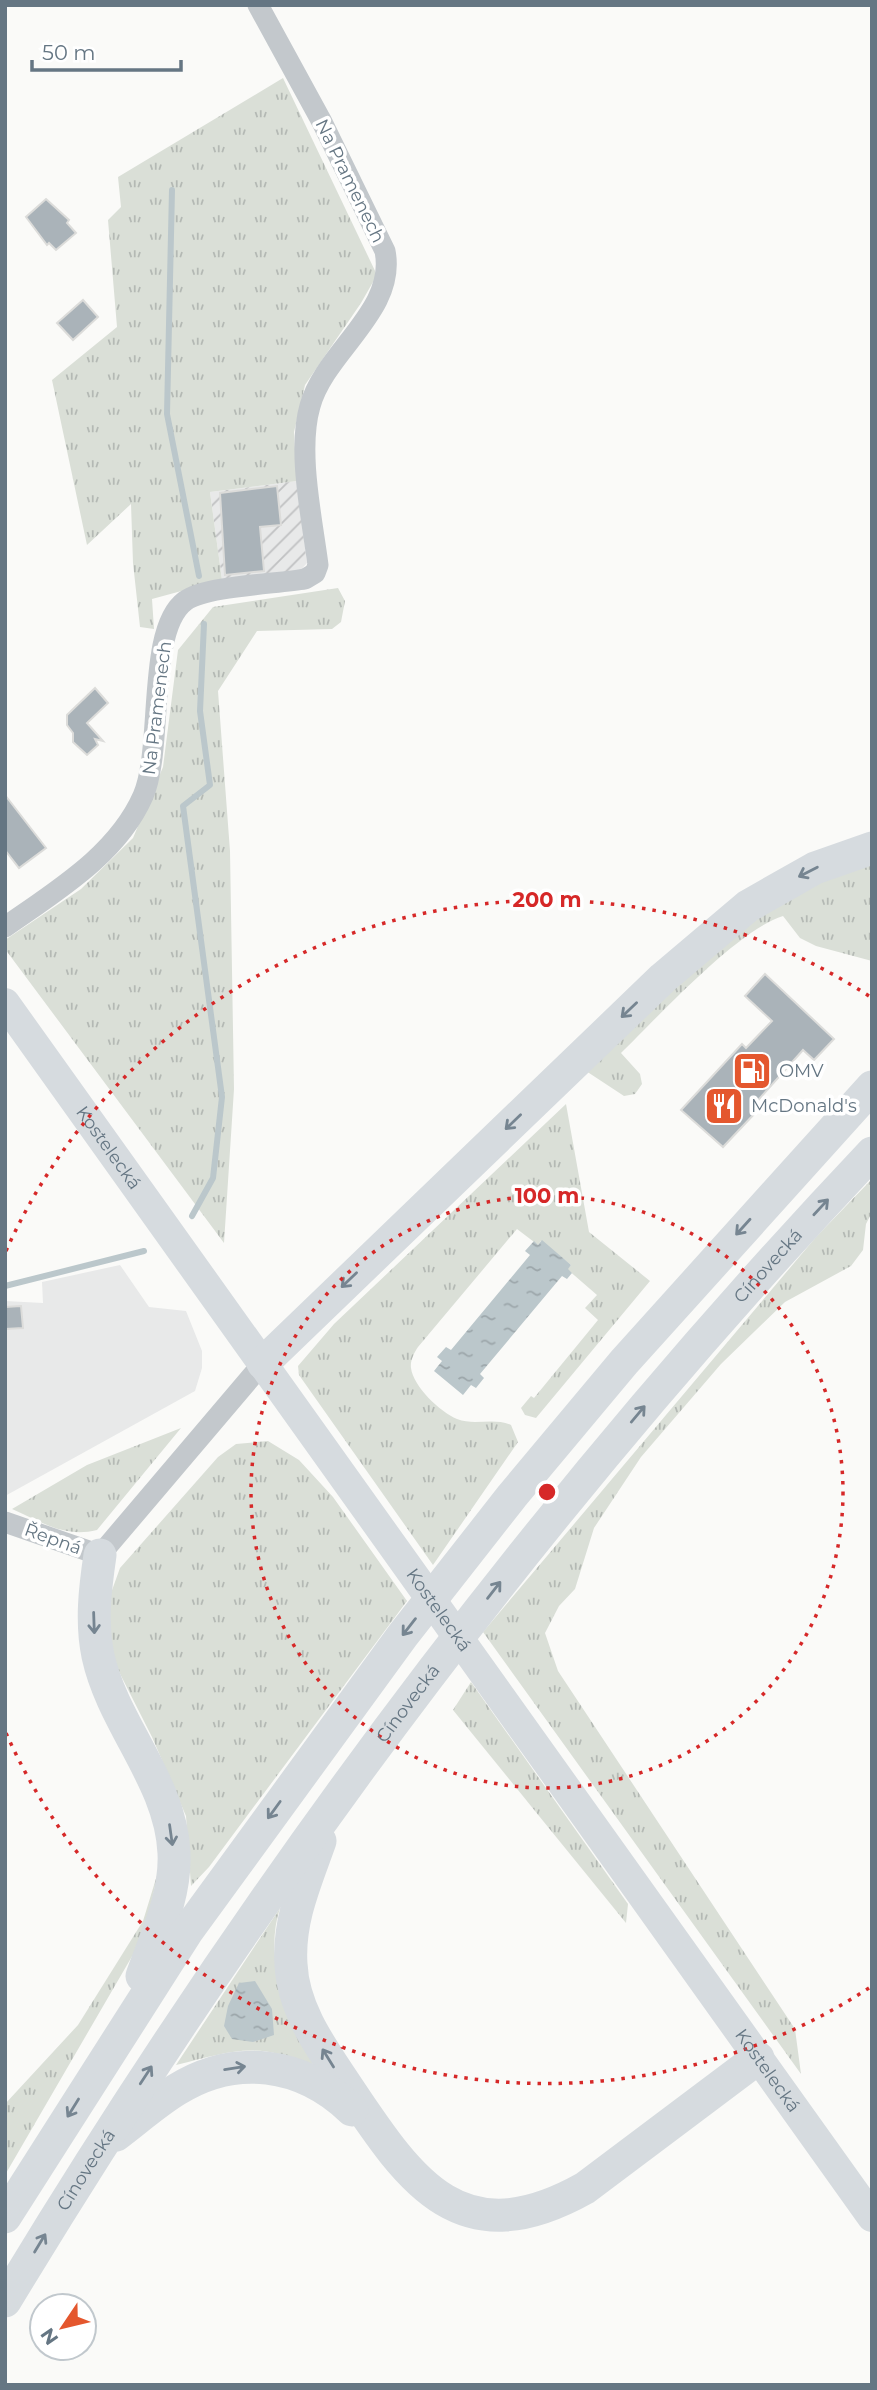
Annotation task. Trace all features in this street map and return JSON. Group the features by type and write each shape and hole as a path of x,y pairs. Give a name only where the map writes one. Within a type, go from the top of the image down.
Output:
{"highway":[{"path":"263,1363 684,960 748,906 815,868 872,848"},
{"path":"5,2217 122,2029 188,1930 318,1749 512,1496 696,1278 872,1087"},
{"name":"Cínovecká","path":"5,2301 95,2152 222,1959 334,1801 445,1652 582,1481 728,1309 872,1153"},
{"path":"100,1555 93,1623 98,1657 110,1693 169,1819 174,1854 170,1897 122,2029"},
{"path":"334,1801 294,1913 291,1966 295,1991 307,2024 379,2135 405,2169 424,2188 451,2204 475,2212 529,2213 558,2203 585,2188 758,2058"},
{"path":"95,2152 175,2090 203,2075 235,2067 258,2065 285,2070 312,2080 345,2104 379,2135"}],"main road":[{"name":"Kostelecká","path":"5,1003 872,2217"}],"street":[{"name":"Na Pramenech","path":"5,927 73,879 101,854 125,827 142,799 154,759 163,645 170,618 182,603 206,592 305,579 314,573 318,565 305,433 310,406 318,383 376,302 386,281 388,266 385,251 322,122 258,5"},
{"path":"100,1555 263,1363"},
{"name":"Řepná","path":"5,1522 100,1555"}],"shaded area":[{"path":"297,481 307,563 298,573 222,580 210,492"},
{"path":"120,1265 149,1307 186,1311 202,1351 202,1368 195,1391 5,1496 5,1301 43,1303 42,1282"}],"green space":[{"path":"283,78 377,275 305,385 294,432 297,481 210,492 222,580 152,599 154,629 140,627 133,563 131,504 87,545 52,380 117,327 108,220 121,207 118,177"},
{"path":"338,588 345,601 341,622 332,629 257,631 218,691 230,851 234,1089 224,1243 5,949 5,940 81,889 133,838 163,767 178,650 213,607"},
{"path":"872,862 872,961 816,946 800,938 783,916 764,924 721,956 621,1053 640,1074 642,1084 635,1094 624,1096 586,1071 729,936 797,890"},
{"path":"566,1104 589,1232 650,1281 536,1418 525,1415 521,1408 531,1396 534,1398 598,1320 585,1308 597,1295 567,1269 571,1265 541,1241 538,1245 517,1229 418,1347 411,1363 413,1375 436,1405 450,1416 464,1421 511,1425 518,1442 433,1565 299,1375 298,1366 334,1324"},
{"path":"872,1179 872,1212 866,1224 863,1250 851,1266 785,1302 721,1364 641,1457 594,1528 575,1589 559,1606 545,1633 558,1671 795,2029 801,2074 483,1632 816,1237"},
{"path":"181,1428 97,1530 64,1530 12,1509 87,1465"},
{"path":"268,1441 299,1460 333,1497 407,1601 209,1867 191,1886 186,1816 152,1737 109,1652 107,1604 120,1568 218,1457 236,1444"},
{"path":"471,1682 628,1904 626,1923 453,1710"},
{"path":"158,1872 145,1934 5,2175 5,2104 78,2025 143,1921"},
{"path":"280,1908 274,1949 277,1968 288,2006 314,2061 311,2066 292,2058 259,2051 228,2053 176,2065"}],"water":[{"path":"542,1240 571,1265 568,1269 572,1273 567,1279 562,1276 480,1374 484,1378 476,1388 471,1385 463,1395 434,1371 442,1361 437,1357 446,1347 451,1350 530,1255 525,1251 534,1241 538,1245"},
{"path":"255,1981 272,2009 274,2035 253,2042 232,2039 224,2026 228,2006 239,1983"}],"building":[{"path":"46,199 69,220 67,223 76,233 56,250 49,243 47,245 26,217"},
{"path":"83,300 98,317 73,340 57,323"},
{"path":"277,486 281,525 260,527 264,571 225,575 220,493"},
{"path":"95,688 108,703 87,723 103,741 95,739 98,745 87,755 73,742 73,733 67,725 67,715"},
{"path":"5,795 46,848 19,868 5,850"},
{"path":"765,974 834,1039 814,1060 803,1050 752,1107 757,1111 723,1147 681,1110 742,1044 746,1048 772,1021 745,996"},
{"path":"21,1306 23,1328 5,1329 5,1307"}],"waterway":[{"path":"172,190 167,414 199,576"},
{"path":"192,1216 213,1178 222,1097 183,806 210,785 200,711 204,624"},
{"path":"5,1286 144,1251"}],"place":[{"name":"OMV","path":"752,1071"},
{"name":"McDonald's","path":"724,1106"}]}
